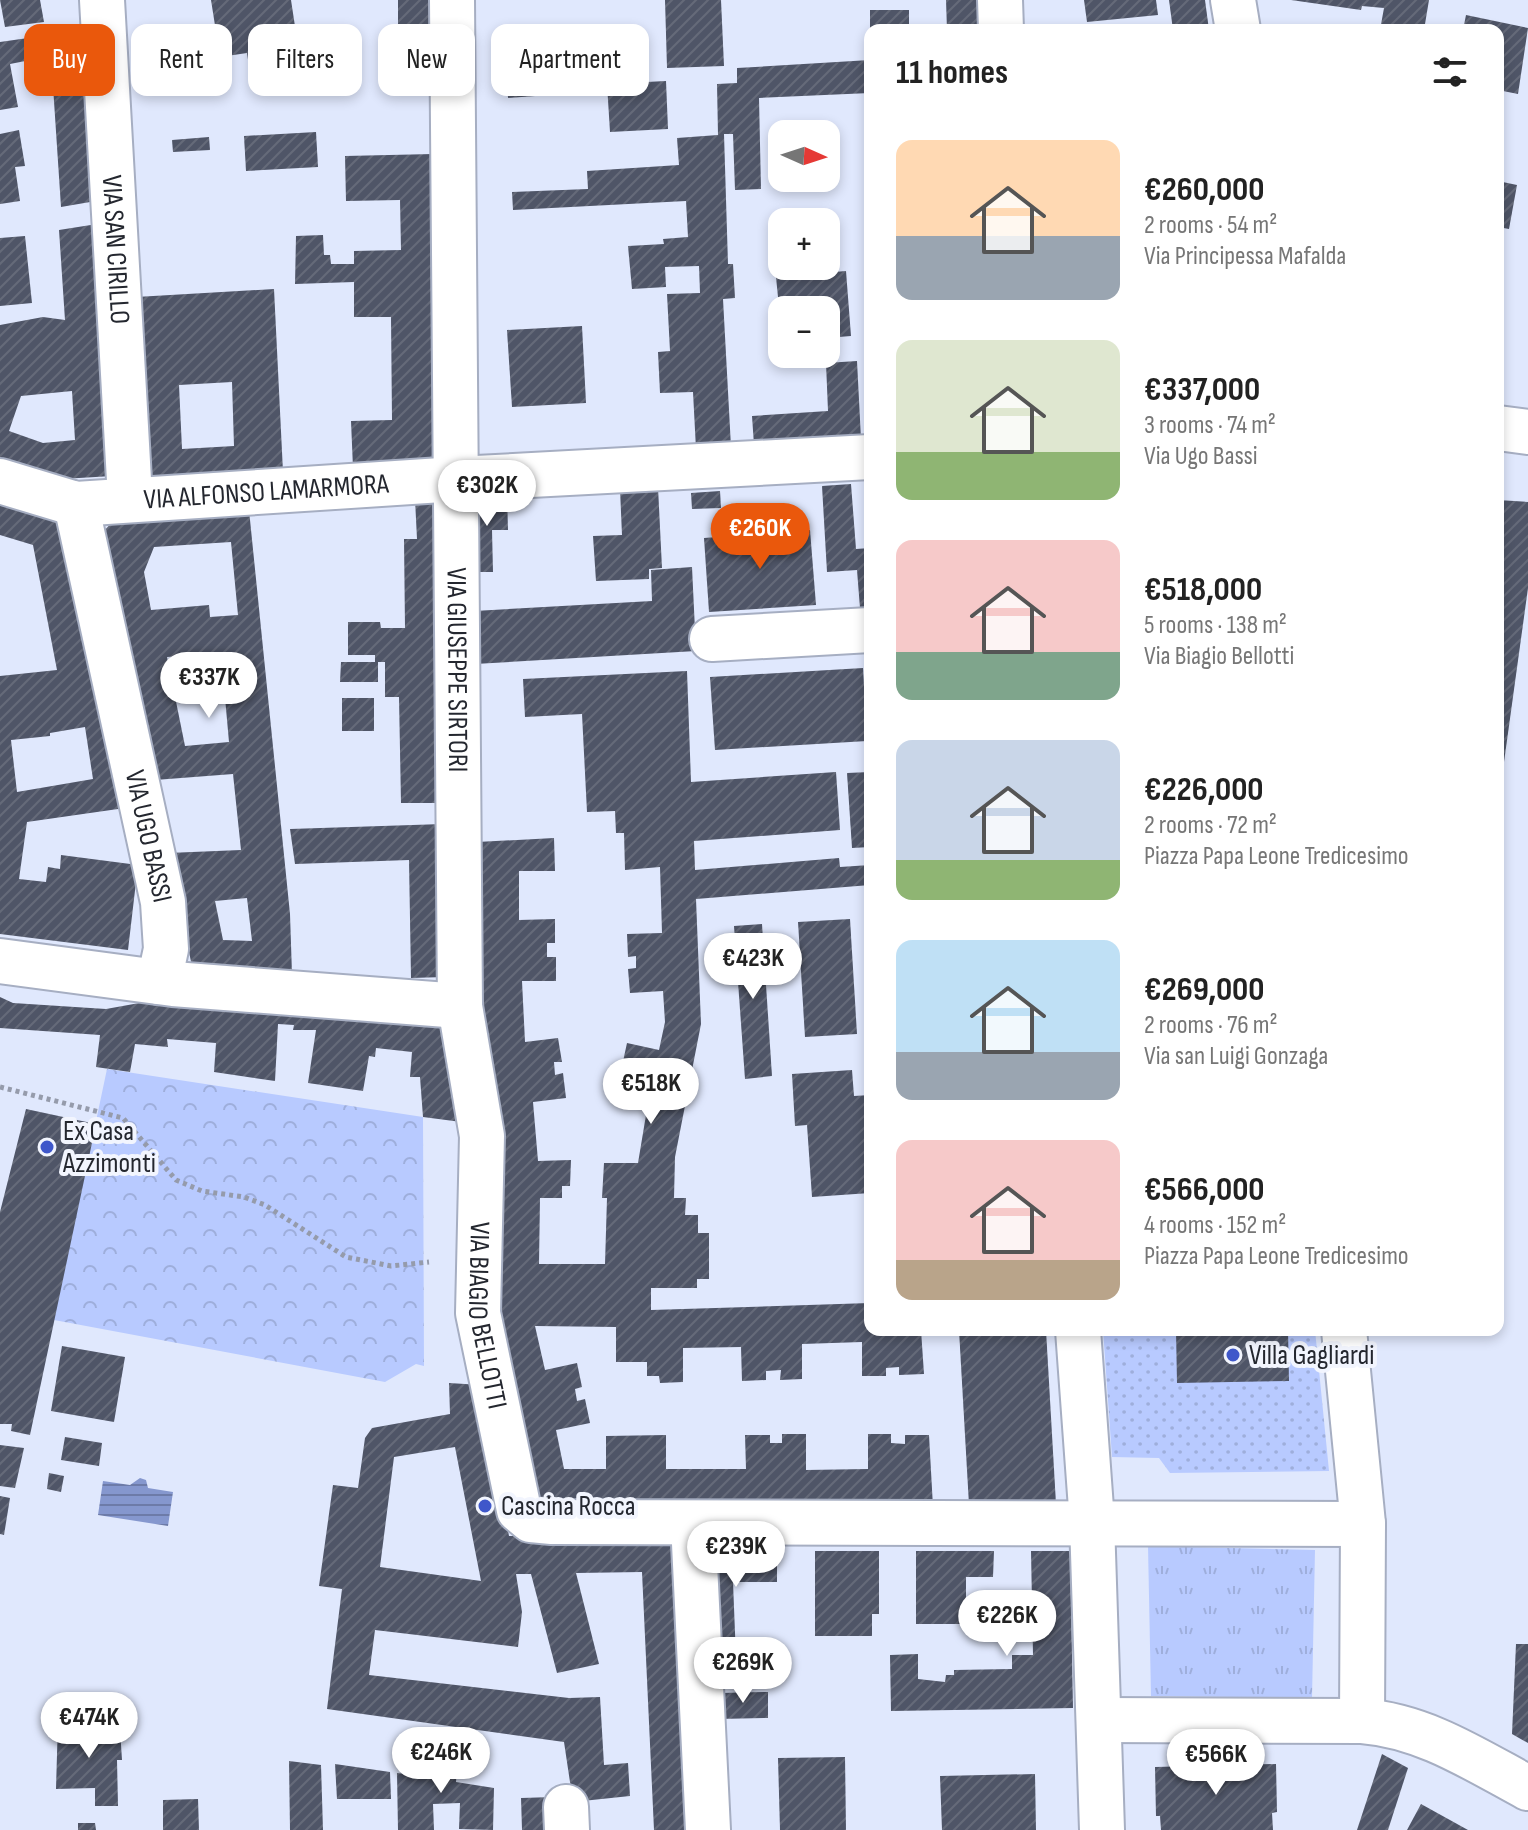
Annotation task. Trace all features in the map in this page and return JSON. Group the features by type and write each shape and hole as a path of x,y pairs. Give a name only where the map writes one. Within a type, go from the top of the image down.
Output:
{"street":[{"name":"VIA SAN CIRILLO","path":"102,0 130,498"},
{"name":"VIA GIUSEPPE SIRTORI","path":"452,0 460,1006"},
{"path":"1000,0 1001,24"},
{"path":"1233,0 1237,24"},
{"path":"1504,429 1528,432"},
{"name":"VIA ALFONSO LAMARMORA","path":"0,481 76,504 130,498 864,457"},
{"name":"VIA UGO BASSI","path":"76,504 163,902 167,938 159,982"},
{"path":"712,639 864,630"},
{"path":"0,961 159,982 460,1006"},
{"name":"VIA BIAGIO BELLOTTI","path":"460,1006 482,1136 478,1313 519,1510 538,1521 1363,1524"},
{"path":"1078,1336 1092,1522 1102,1830"},
{"path":"1345,1336 1363,1524 1362,1721"},
{"path":"693,1523 708,1830"},
{"path":"1100,1720 1362,1721 1399,1725 1424,1733 1528,1788"}],"path":[{"path":"0,1087 123,1118 176,1180 193,1188 244,1197 265,1205 346,1257 391,1266 429,1262"}],"green space":[{"path":"107,1069 423,1117 424,1366 416,1364 385,1382 54,1320"},
{"path":"1103,1336 1316,1336 1329,1471 1170,1473 1159,1458 1112,1457"},
{"path":"1148,1546 1315,1550 1312,1698 1151,1696"}],"shaded area":[{"path":"140,1478 146,1480 148,1488 173,1492 168,1526 98,1515 103,1481 130,1485"}],"building":[{"path":"0,0 40,0 44,22 5,27"},
{"path":"211,0 291,0 295,24 248,24 248,60 247,53 232,55 232,24 215,24"},
{"path":"398,0 433,0 433,24 398,24"},
{"path":"665,0 721,0 724,66 667,68"},
{"path":"946,0 981,0 982,24 947,24"},
{"path":"1084,0 1156,0 1158,15 1087,22"},
{"path":"1169,0 1205,0 1208,24 1172,24"},
{"path":"1291,0 1429,0 1425,24 1381,24 1384,8 1362,6 1361,10"},
{"path":"870,10 909,10 909,24 870,24"},
{"path":"1466,15 1528,28 1518,94 1504,91 1504,24 1464,24"},
{"path":"24,39 24,61 10,64 18,107 0,110 0,42"},
{"path":"864,60 864,93 759,98 761,189 735,190 733,134 724,134 728,264 733,264 735,298 723,299 731,447 696,449 693,392 660,393 658,352 670,351 667,294 700,293 699,266 665,267 666,287 632,289 628,246 664,244 663,239 688,237 686,201 513,210 512,192 588,189 587,171 679,165 677,138 718,135 717,84 737,83 737,68"},
{"path":"666,81 668,129 610,132 608,96 649,96 649,82"},
{"path":"54,96 89,96 96,201 61,207"},
{"path":"19,130 25,166 15,167 20,201 0,204 0,134"},
{"path":"316,132 318,167 246,171 244,136"},
{"path":"209,137 210,150 173,152 172,140"},
{"path":"433,154 438,463 353,468 351,421 392,420 391,317 354,317 354,282 295,284 296,236 323,235 324,255 330,255 331,264 354,264 354,251 401,250 400,200 346,201 345,156"},
{"path":"1504,182 1517,185 1509,229 1504,228"},
{"path":"97,224 112,476 46,480 0,462 0,325 43,317 65,320 59,230","holes":["72,391 75,440 43,443 9,431 21,396"]},
{"path":"25,236 32,303 0,306 0,238"},
{"path":"846,271 851,336 840,337 840,296 778,296 776,280 840,280 840,272"},
{"path":"274,289 283,472 145,479 136,297","holes":["232,382 234,446 182,449 179,385"]},
{"path":"582,326 586,403 512,407 507,330"},
{"path":"857,361 861,439 754,445 752,416 828,411 826,368 840,368 840,362"},
{"path":"851,484 856,549 864,548 864,608 860,608 857,570 827,572 822,486"},
{"path":"658,487 662,568 649,569 649,579 596,581 593,536 622,535 620,489"},
{"path":"720,491 721,508 692,509 691,493"},
{"path":"472,495 507,495 508,530 492,530 493,572 473,572"},
{"path":"0,496 65,523 125,808 27,822 19,879 46,882 48,867 60,869 61,855 138,865 128,950 0,934 0,676 57,670 33,545 0,535","holes":["85,727 93,779 17,792 11,740 50,736 50,733"]},
{"path":"438,498 442,803 401,803 399,697 385,697 385,662 378,662 378,682 340,682 341,662 375,662 375,655 348,655 348,622 380,622 381,628 405,628 404,539 417,539 415,499"},
{"path":"1504,500 1528,502 1528,588 1504,762"},
{"path":"249,510 290,914 292,974 193,971 168,853 241,850 233,774 155,780 103,532 116,518","holes":["231,542 238,615 210,617 209,605 151,610 144,572 154,547","221,653 229,742 185,746 167,657","247,898 252,941 223,940 215,901"]},
{"path":"810,530 816,605 709,612 704,538"},
{"path":"692,567 696,651 475,664 474,611 652,601 651,570"},
{"path":"863,668 864,741 715,750 710,677"},
{"path":"687,671 691,782 836,772 840,830 694,841 695,870 839,858 840,867 864,865 864,885 696,899 701,1024 675,1157 674,1198 686,1198 685,1215 698,1215 698,1233 709,1233 709,1279 697,1279 697,1288 651,1288 651,1310 864,1303 864,1336 921,1336 924,1374 899,1375 899,1367 886,1368 886,1376 862,1376 862,1342 802,1344 802,1379 780,1380 781,1370 766,1371 766,1380 742,1381 741,1347 683,1348 683,1382 660,1383 659,1376 647,1376 647,1362 616,1362 616,1327 535,1326 545,1370 577,1363 582,1387 575,1389 577,1401 585,1399 590,1423 556,1430 564,1469 606,1469 606,1436 666,1435 666,1469 746,1469 745,1435 770,1435 770,1443 782,1443 782,1434 806,1434 806,1470 868,1469 868,1434 891,1434 891,1443 905,1444 905,1435 929,1435 933,1507 535,1503 488,1286 477,842 554,838 555,871 519,871 519,920 555,919 555,943 547,943 547,957 556,957 556,981 522,981 525,1042 558,1038 562,1062 554,1062 555,1075 563,1073 566,1098 533,1102 538,1161 571,1160 570,1186 562,1186 562,1198 540,1198 539,1264 605,1264 607,1198 602,1198 604,1163 638,1163 647,1109 613,1102 619,1077 627,1078 630,1067 622,1066 627,1043 659,1050 665,1022 663,991 630,993 628,969 636,968 636,956 628,957 627,934 662,933 660,867 625,870 624,833 616,833 615,811 587,812 582,714 525,717 523,679"},
{"path":"342,698 374,698 374,731 342,731"},
{"path":"864,772 864,847 852,848 847,773"},
{"path":"443,824 445,977 411,978 409,860 295,864 290,829"},
{"path":"850,919 857,1034 805,1037 798,922"},
{"path":"762,924 772,1076 745,1079 734,926"},
{"path":"0,997 13,1003 106,1009 167,998 452,1022 469,1123 423,1117 420,1077 410,1077 412,1052 376,1048 375,1057 369,1056 363,1091 308,1083 316,1030 293,1030 294,1025 278,1024 275,1081 214,1072 216,1043 167,1039 168,1047 135,1044 130,1072 96,1067 100,1035 0,1028"},
{"path":"852,1070 854,1096 864,1095 864,1193 812,1197 807,1125 795,1126 792,1074"},
{"path":"26,1109 96,1124 30,1435 11,1431 12,1424 0,1424 0,1212"},
{"path":"959,1336 1046,1336 1056,1504 969,1505"},
{"name":"Villa Gagliardi","path":"1176,1336 1288,1336 1289,1381 1177,1383"},
{"path":"62,1346 125,1357 114,1422 51,1411"},
{"path":"449,1383 481,1385 509,1536 680,1535 694,1830 654,1830 642,1572 576,1573 599,1664 557,1673 531,1574 516,1574 522,1612 518,1647 375,1630 369,1675 569,1698 600,1697 604,1765 628,1763 630,1796 573,1802 564,1742 327,1709 342,1589 319,1586 333,1485 358,1488 365,1438 372,1428 450,1414","holes":["455,1447 481,1581 380,1567 394,1457"]},
{"path":"65,1437 102,1443 99,1466 61,1460"},
{"path":"0,1445 24,1448 15,1488 0,1486"},
{"path":"49,1473 64,1476 61,1492 47,1489"},
{"path":"0,1496 10,1498 4,1535 0,1534"},
{"path":"712,1550 777,1550 777,1582 733,1582 736,1658 716,1658"},
{"path":"815,1551 879,1551 879,1614 872,1614 872,1636 815,1636"},
{"path":"916,1551 994,1551 993,1577 966,1577 966,1624 916,1624"},
{"path":"1031,1551 1070,1551 1073,1708 891,1711 890,1655 918,1654 918,1679 945,1682 946,1675 954,1675 954,1670 1012,1669 1012,1655 1033,1655"},
{"path":"1516,1644 1528,1644 1528,1743 1512,1734"},
{"path":"768,1692 768,1718 719,1719 718,1693"},
{"path":"58,1720 120,1729 122,1760 117,1760 118,1806 95,1806 95,1788 56,1789"},
{"path":"418,1750 458,1756 456,1782 494,1788 493,1830 459,1829 460,1803 433,1804 434,1830 398,1830 397,1773 414,1775"},
{"path":"1382,1754 1408,1768 1388,1830 1357,1830"},
{"path":"845,1757 846,1830 780,1830 778,1758"},
{"path":"289,1761 321,1765 323,1830 290,1830"},
{"path":"335,1764 390,1772 391,1799 337,1799"},
{"path":"1276,1764 1277,1812 1272,1813 1273,1830 1161,1830 1160,1816 1156,1816 1155,1767"},
{"path":"1035,1774 1036,1830 942,1830 940,1776"},
{"path":"553,1797 554,1830 522,1830 521,1798"},
{"path":"198,1799 199,1830 163,1830 163,1800"},
{"path":"1421,1804 1468,1830 1407,1830"},
{"path":"78,1823 95,1823 96,1830 78,1830"}],"place":[{"name":"Ex Casa Azzimonti","path":"47,1147"},
{"name":"Villa Gagliardi","path":"1233,1355"},
{"name":"Cascina Rocca","path":"485,1506"}]}
